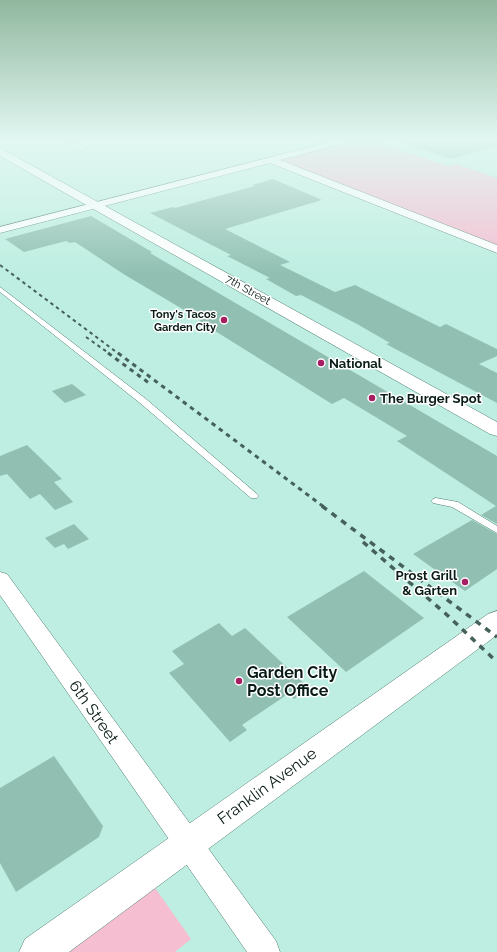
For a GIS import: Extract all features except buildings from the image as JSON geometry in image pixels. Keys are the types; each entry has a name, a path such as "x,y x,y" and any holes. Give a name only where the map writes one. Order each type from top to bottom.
{"street":[{"name":"7th Street","path":"62,185 497,430"},
{"path":"0,230 173,185"},
{"path":"335,185 497,250"},
{"name":"6th Street","path":"0,580 265,952"},
{"name":"Franklin Avenue","path":"38,952 497,622"}],"lane":[{"path":"0,289 143,401 254,496"},
{"path":"436,501 455,504 497,530"}],"shaded area":[{"path":"335,185 497,185 497,250"},
{"path":"146,875 191,939 175,952 38,952"}],"railway":[{"path":"0,265 119,354"},
{"path":"86,337 110,354"},
{"path":"108,353 149,383"},
{"path":"118,353 324,507"},
{"path":"322,506 497,637"},
{"path":"363,542 446,614 497,662"}],"place":[{"name":"Tony's Tacos Garden City","path":"224,320"},
{"name":"National","path":"321,363"},
{"name":"The Burger Spot","path":"372,398"},
{"name":"Prost Grill & Garten","path":"465,582"},
{"name":"Garden City Post Office","path":"239,681"}]}
